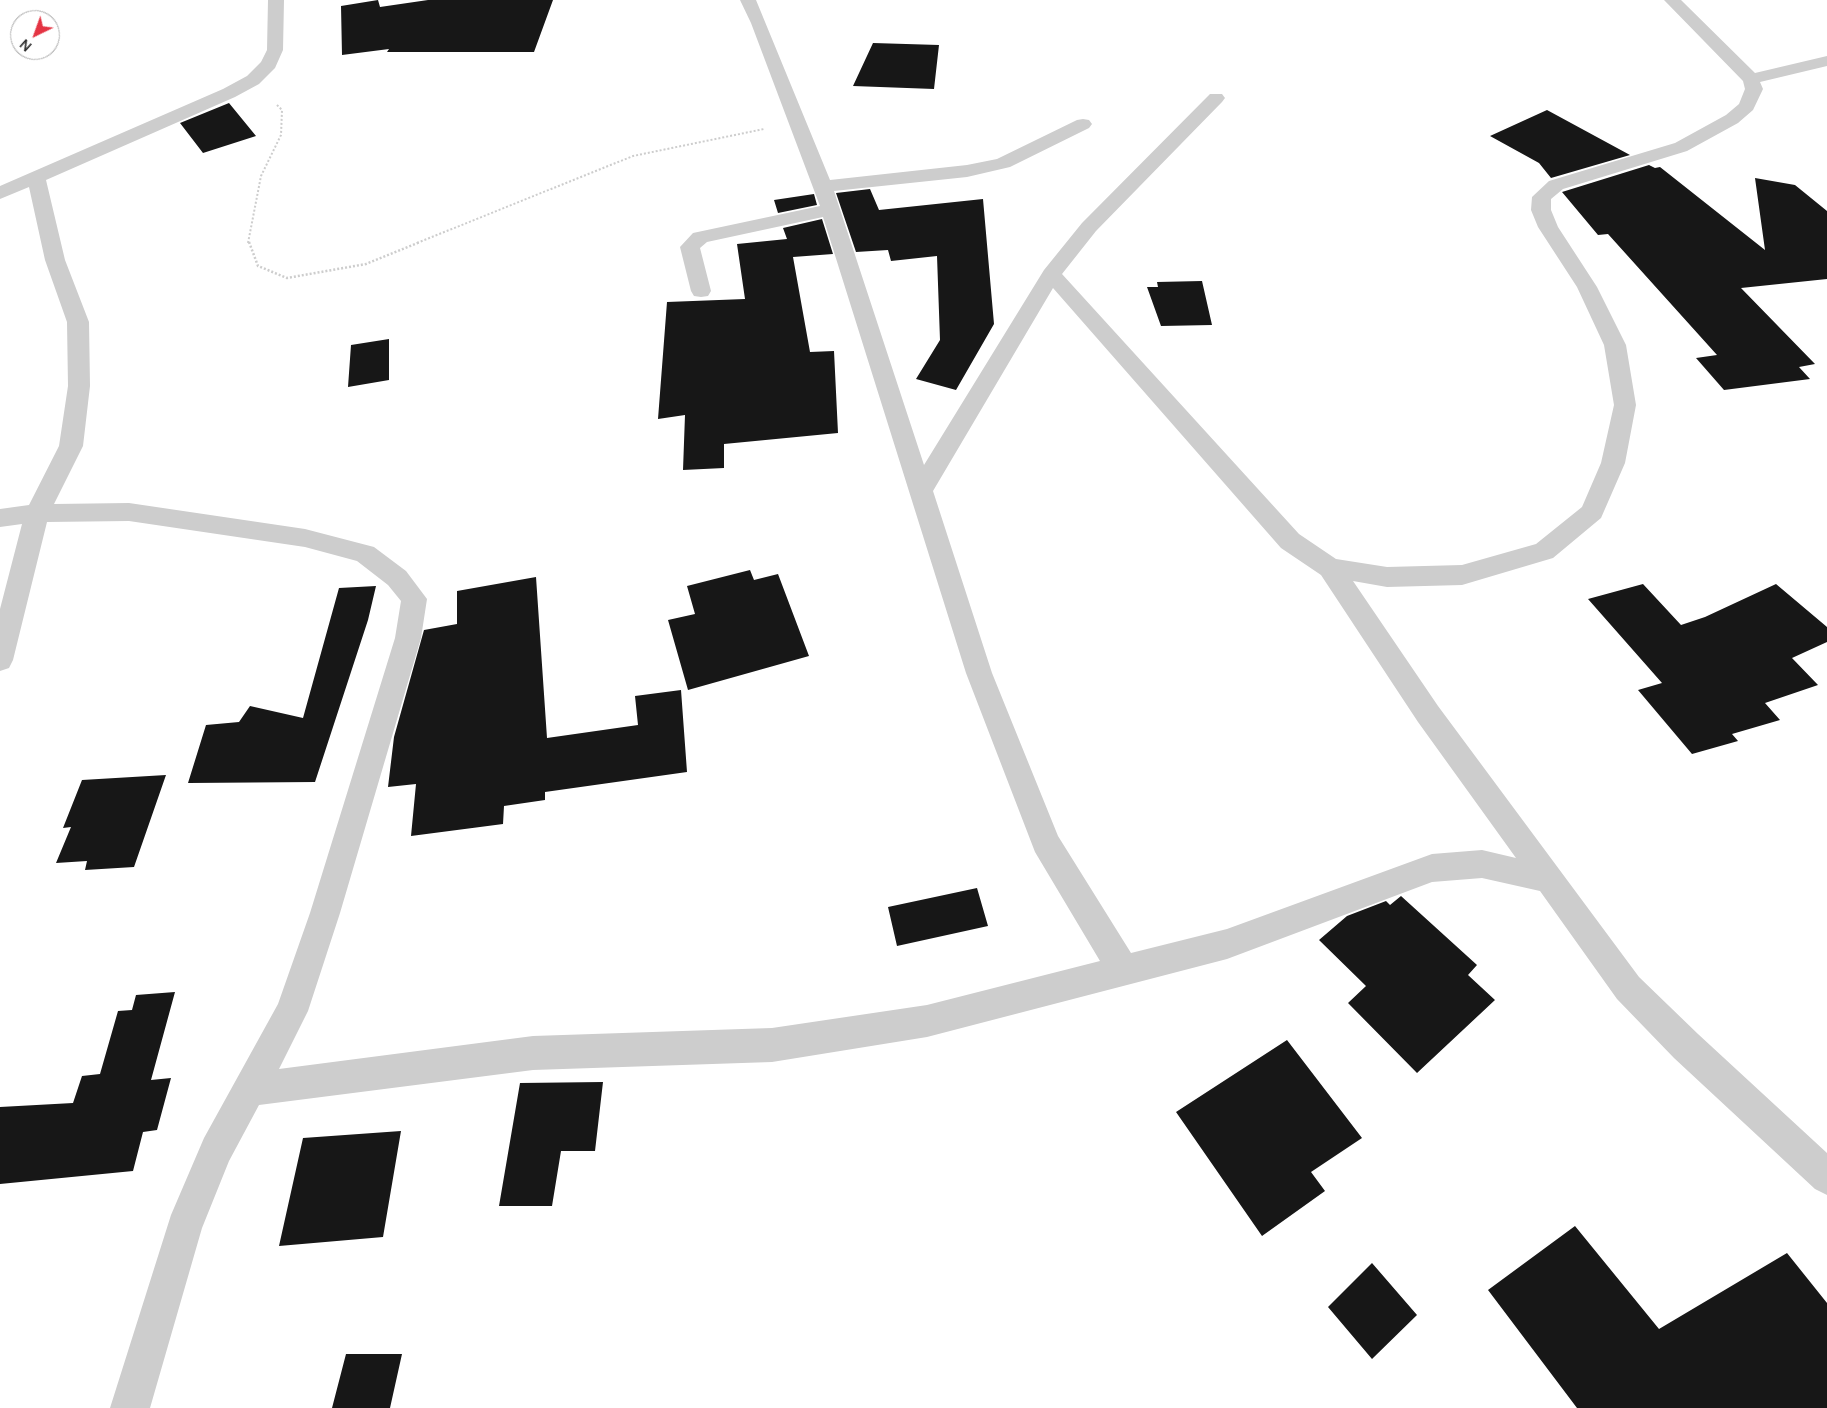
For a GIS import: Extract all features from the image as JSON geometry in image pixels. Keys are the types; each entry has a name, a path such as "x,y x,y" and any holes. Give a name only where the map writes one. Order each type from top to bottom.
{"street":[{"path":"0,193 229,94 253,80 268,64 276,50 276,0"},
{"path":"748,0 760,23 823,186 979,673 1046,843 1124,969"},
{"path":"1330,568 1387,577 1462,575 1544,551 1592,512 1613,464 1625,405 1615,345 1587,287 1548,227 1541,210 1542,197 1556,185 1681,147 1732,120 1747,106 1754,89 1751,79 1672,0"},
{"path":"1751,79 1827,61"},
{"path":"920,492 1051,274 1089,227 1216,98"},
{"path":"823,186 967,171 1003,163 1083,124"},
{"path":"0,660 37,513 71,446 79,386 78,322 55,260 36,179"},
{"path":"701,292 690,247 700,236 830,210"},
{"path":"1051,274 1290,541 1330,568 1428,714 1628,988 1686,1046 1827,1177"},
{"path":"0,518 37,513 129,512 306,538 365,554 397,578 414,599 408,638 292,1011 216,1150 184,1228 130,1408"},
{"path":"251,1089 417,1069 533,1052 772,1045 927,1021 1227,944 1365,891 1432,868 1482,864 1550,880"}],"path":[{"path":"253,80 282,110 281,135 261,176 248,244 258,266 287,278 366,264 633,156 702,140 798,122"}],"building":[{"path":"378,0 380,7 428,0 553,0 534,52 387,52 389,49 342,55 341,6"},
{"path":"873,43 939,45 934,89 853,86"},
{"path":"229,103 256,136 203,153 180,123"},
{"path":"1547,110 1630,155 1551,178 1539,163 1490,136"},
{"path":"1649,165 1655,168 1660,167 1765,250 1755,178 1795,185 1827,211 1827,279 1741,288 1815,364 1799,367 1810,379 1724,390 1696,358 1717,355 1608,234 1598,235 1562,192"},
{"path":"870,189 879,210 983,199 994,324 956,390 916,379 940,340 937,256 891,261 888,250 856,252 836,193"},
{"path":"814,194 817,205 778,213 774,200"},
{"path":"822,219 833,254 793,257 810,352 834,351 838,433 724,444 724,468 683,470 685,415 658,419 667,302 745,299 737,244 787,239 783,228"},
{"path":"1202,281 1212,325 1161,326 1147,287 1158,287 1157,282"},
{"path":"389,339 389,380 348,387 351,345"},
{"path":"750,570 754,580 778,574 809,656 688,690 668,620 695,614 687,586"},
{"path":"536,577 547,738 638,725 635,696 681,690 687,772 545,792 545,800 504,806 503,824 411,836 416,784 388,787 394,737 424,630 457,624 457,591"},
{"path":"1643,584 1681,625 1705,617 1776,584 1827,627 1827,642 1792,658 1818,685 1765,703 1780,720 1732,734 1738,741 1692,754 1638,690 1662,683 1588,599"},
{"path":"376,586 368,620 315,782 188,783 206,725 239,722 250,706 303,718 339,588"},
{"path":"166,775 134,867 85,870 87,861 56,863 71,827 63,828 82,780"},
{"path":"977,888 988,926 897,946 888,907"},
{"path":"1401,896 1477,965 1468,975 1495,1000 1417,1073 1348,1003 1366,986 1319,940 1347,916 1386,901 1390,905"},
{"path":"175,992 151,1080 171,1078 157,1130 143,1132 133,1171 0,1184 0,1107 73,1103 82,1076 100,1074 118,1011 132,1010 136,995"},
{"path":"1287,1040 1362,1138 1311,1172 1325,1191 1262,1236 1176,1112"},
{"path":"603,1082 595,1151 561,1151 552,1206 499,1206 520,1083"},
{"path":"401,1131 383,1237 279,1246 303,1138"},
{"path":"1575,1226 1659,1329 1787,1253 1827,1303 1827,1408 1577,1408 1488,1290"},
{"path":"1372,1263 1417,1315 1372,1359 1328,1307"},
{"path":"346,1354 402,1354 390,1408 332,1408"}]}
